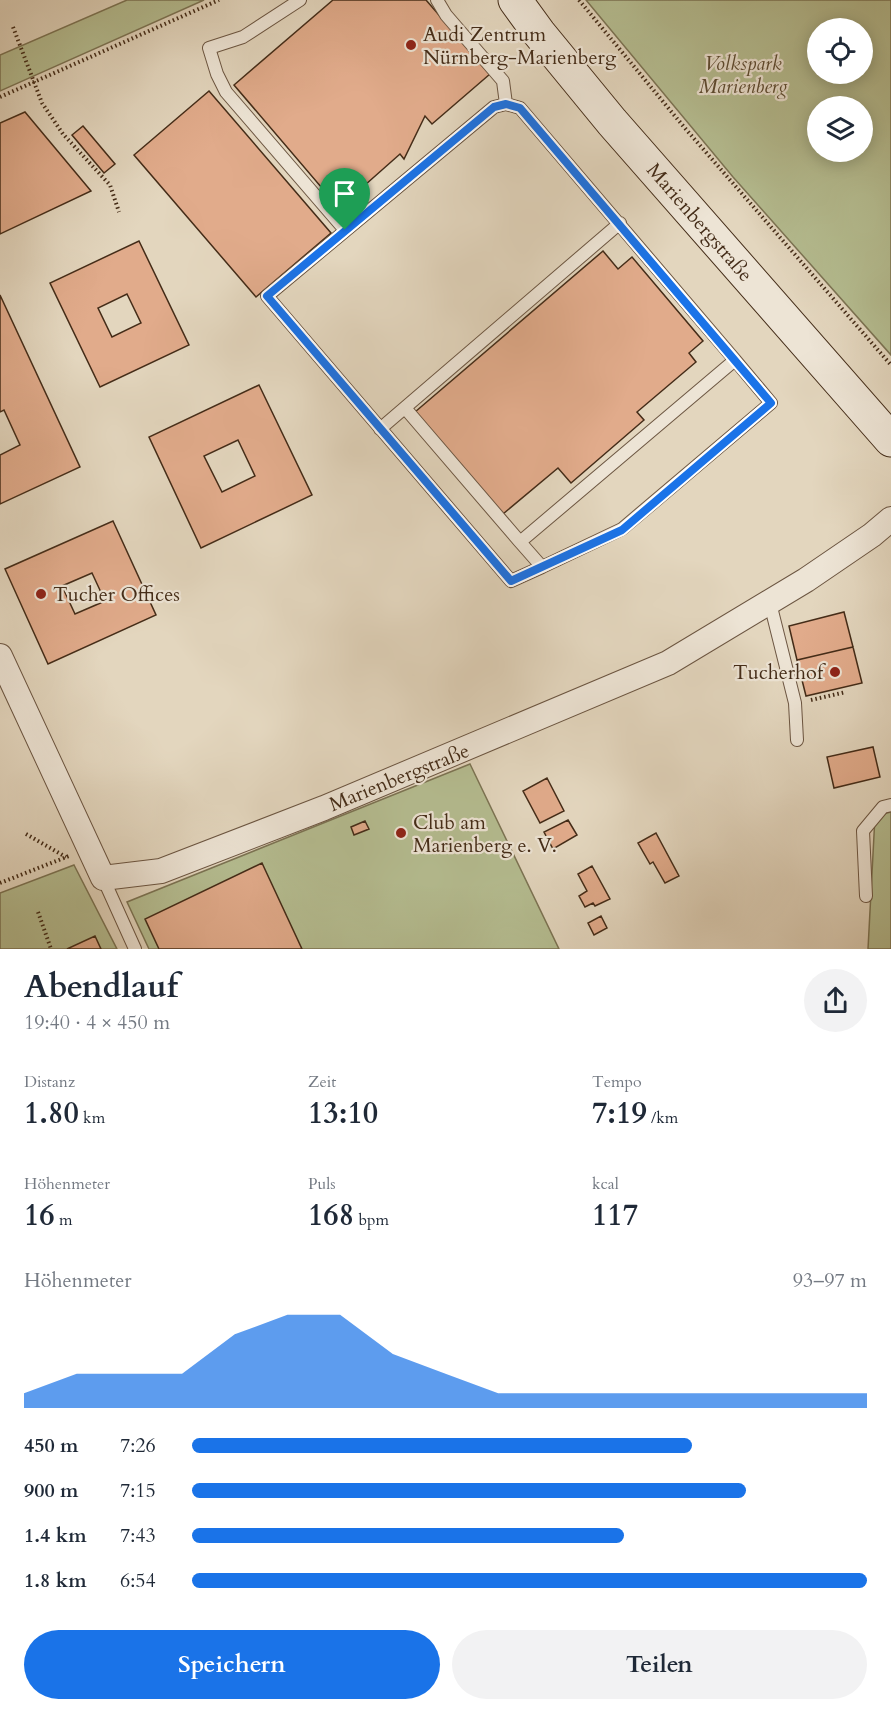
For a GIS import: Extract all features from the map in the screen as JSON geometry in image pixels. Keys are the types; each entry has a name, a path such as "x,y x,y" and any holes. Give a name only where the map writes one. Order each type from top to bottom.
{"main road":[{"name":"Marienbergstraße","path":"515,0 539,33 704,199 891,408"},
{"name":"Marienbergstraße","path":"539,0 570,39 627,124 891,440"}],"street":[{"name":"Marienbergstraße","path":"103,878 161,871 345,799 668,663 770,603 849,551 891,519"},
{"path":"0,656 103,878"}],"lane":[{"path":"300,0 243,37 209,48 217,74 226,92 345,230"},
{"path":"437,0 446,15 503,81 506,104"},
{"path":"506,104 520,108 771,403 622,530 511,581 267,296 494,107 506,104"},
{"path":"380,429 620,223"},
{"path":"520,542 735,360"},
{"path":"405,408 542,567"},
{"path":"770,603 795,703 797,740"},
{"path":"866,896 863,831 883,807 891,805"},
{"path":"103,878 135,949"}],"path":[{"path":"0,97 219,0"},
{"path":"579,0 684,127 891,364"},
{"path":"13,27 42,103 63,134 110,185 119,212"},
{"path":"795,703 846,692"},
{"path":"26,834 67,857"},
{"path":"0,883 90,847"},
{"path":"38,912 51,949"}],"green space":[{"path":"127,0 204,0 0,91 0,55"},
{"name":"Volkspark Marienberg","path":"586,0 891,0 891,355 733,177"},
{"name":"Club am Marienberg e. V.","path":"470,764 559,949 149,949 127,902"},
{"path":"891,812 891,949 868,949 875,816"},
{"path":"74,865 117,949 0,949 0,893"}],"building":[{"path":"333,0 426,0 490,74 432,124 425,116 404,159 400,154 339,208 234,85"},
{"path":"209,91 331,233 256,297 134,155"},
{"path":"25,112 91,191 0,234 0,123"},
{"path":"83,126 115,164 104,173 72,135"},
{"path":"139,241 189,345 100,387 50,283","holes":["127,294 141,323 112,337 98,308"]},
{"path":"603,251 618,269 632,257 703,341 689,353 696,362 637,412 644,420 571,483 558,468 503,514 415,412"},
{"path":"0,295 80,467 0,504 0,455 20,445 4,410 0,412"},
{"path":"259,385 312,495 201,548 149,437","holes":["238,440 255,476 222,492 204,456"]},
{"name":"Tucher Offices","path":"113,521 156,615 48,664 5,569","holes":["92,573 105,601 75,614 62,586"]},
{"path":"844,612 853,647 797,660 789,626"},
{"path":"853,647 862,683 806,696 797,660"},
{"path":"873,747 880,777 834,788 827,757"},
{"path":"547,778 564,811 540,823 523,791"},
{"path":"568,820 577,835 553,849 544,832"},
{"path":"365,821 369,829 354,835 351,827"},
{"path":"656,833 679,876 665,883 653,862 650,864 638,843"},
{"path":"262,863 302,949 159,949 145,919"},
{"path":"592,866 610,899 595,906 593,903 585,907 579,896 587,891 578,874"},
{"path":"601,916 607,928 594,935 588,923"},
{"path":"95,936 101,949 67,949"}],"place":[{"name":"Audi Zentrum Nürnberg-Marienberg","path":"411,45"},
{"name":"Tucher Offices","path":"41,594"},
{"name":"Tucherhof","path":"835,672"},
{"name":"Club am Marienberg e. V.","path":"401,833"}],"route":[{"path":"506,104 520,108 771,403 622,530 511,581 267,296 345,230 494,107 506,104"}]}
